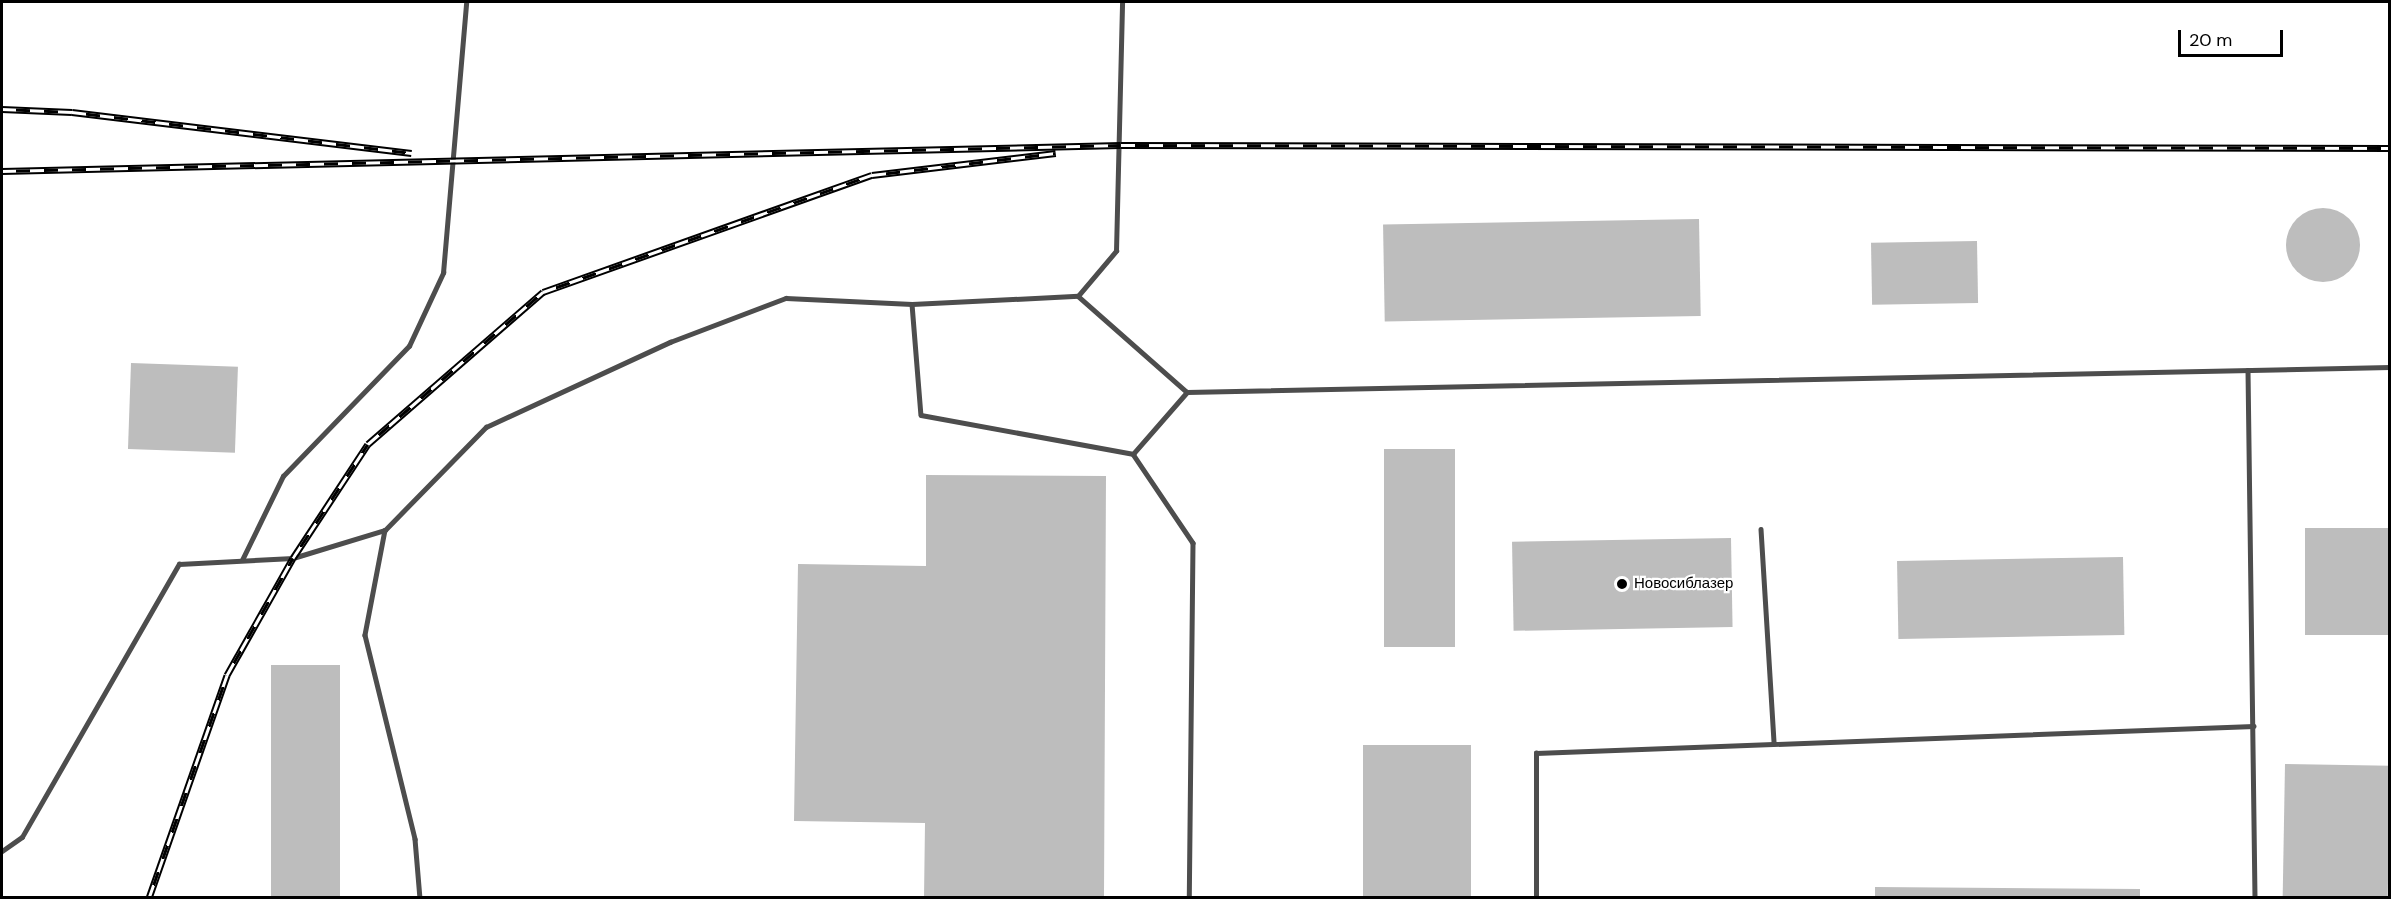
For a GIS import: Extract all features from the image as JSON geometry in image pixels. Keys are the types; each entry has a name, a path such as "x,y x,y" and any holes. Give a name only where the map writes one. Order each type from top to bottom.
{"lane":[{"path":"242,560 283,476 409,346 443,273 466,2"},
{"path":"1078,296 1116,251 1122,2"},
{"path":"2,851 22,837 179,564 293,558 385,530 486,427 670,342 786,298 912,304 1078,296 1187,392 2390,367"},
{"path":"912,304 921,415 1133,454 1193,543 1189,897"},
{"path":"2248,370 2255,897"},
{"path":"1133,454 1187,392"},
{"path":"1761,529 1774,744"},
{"path":"385,530 365,635 415,839 420,897"},
{"path":"1536,897 1536,753 2253,726"}],"building":[{"path":"2323,208 2344,214 2354,224 2360,245 2354,266 2344,276 2323,282 2302,276 2292,266 2286,245 2292,224 2302,214"},
{"path":"1699,219 1701,316 1385,322 1383,225"},
{"path":"1977,241 1978,303 1872,305 1871,243"},
{"path":"131,363 238,367 235,453 128,449"},
{"path":"1384,449 1455,449 1455,647 1384,647"},
{"path":"926,475 1106,476 1104,898 924,898 925,823 794,821 798,564 926,566"},
{"path":"2305,528 2390,528 2390,635 2305,635"},
{"name":"Новосиблазер","path":"1731,538 1733,627 1514,631 1512,542"},
{"path":"2123,557 2124,635 1898,639 1897,561"},
{"path":"271,665 340,665 340,898 271,898"},
{"path":"1363,745 1471,745 1471,898 1363,898"},
{"path":"2285,764 2390,766 2388,898 2283,898"},
{"path":"1875,887 2140,889 2140,898 1875,898"}],"railway":[{"path":"2,109 72,112 412,153"},
{"path":"2,171 1121,145 2390,148"},
{"path":"149,898 227,675 293,558 368,444 543,292 872,175 1056,153"}],"place":[{"name":"Новосиблазер","path":"1622,584"}]}
